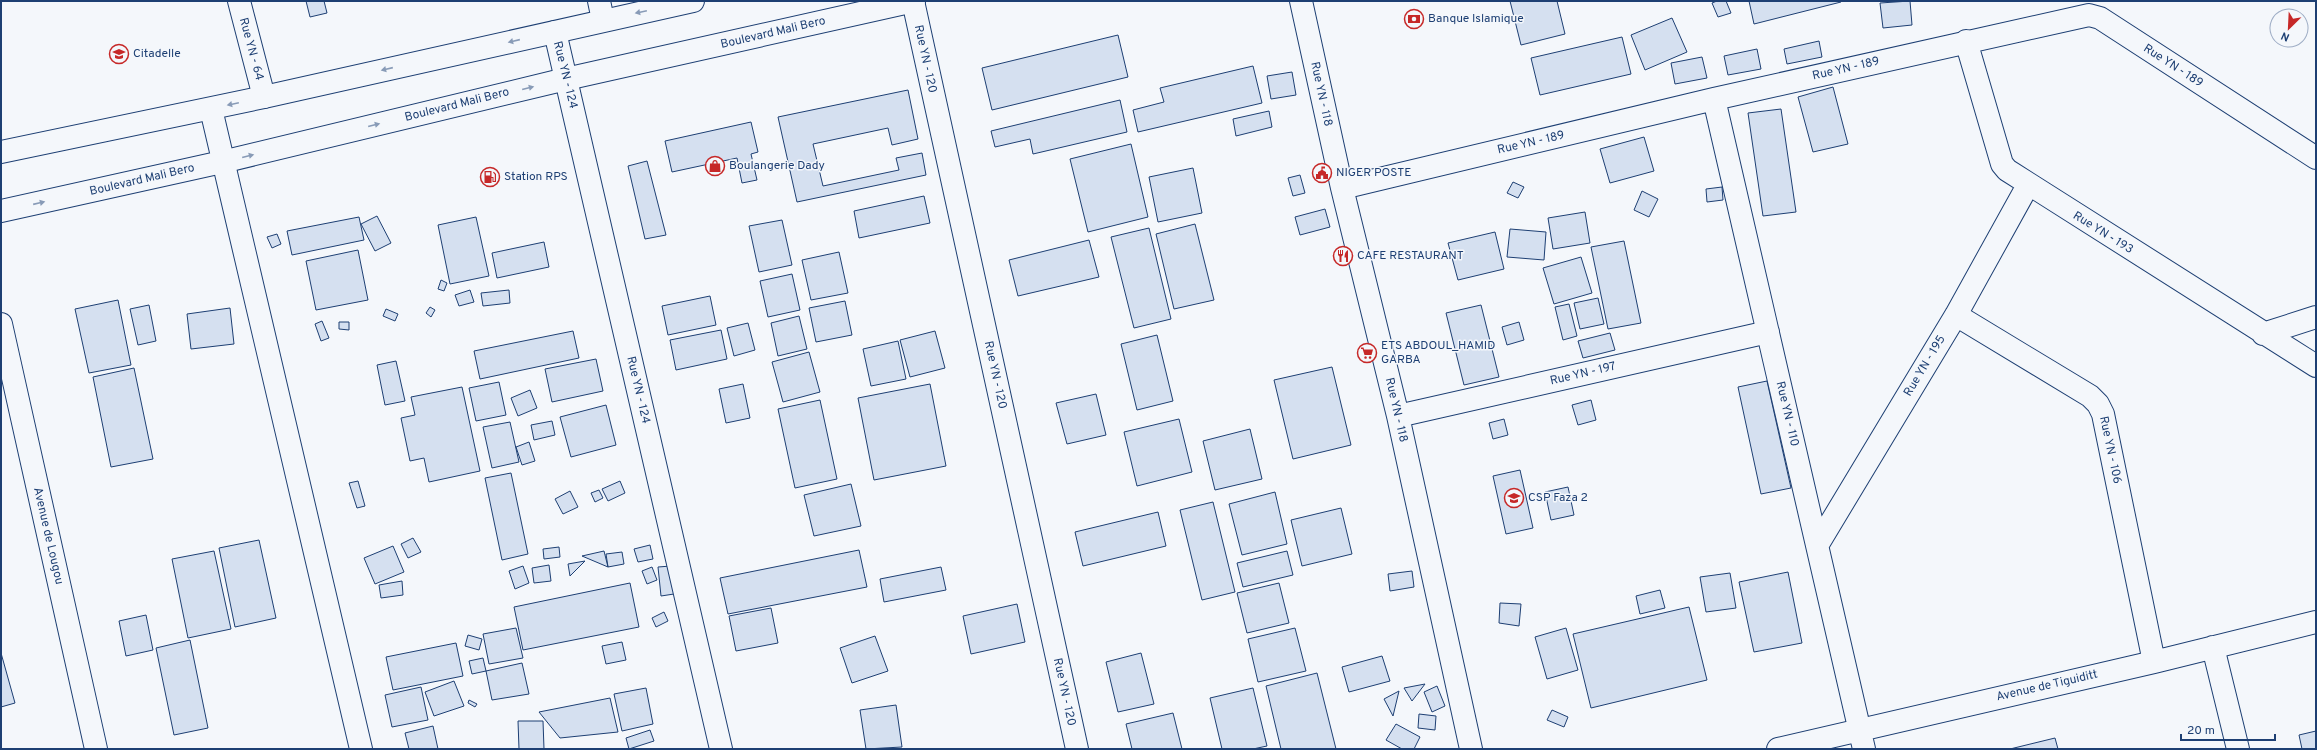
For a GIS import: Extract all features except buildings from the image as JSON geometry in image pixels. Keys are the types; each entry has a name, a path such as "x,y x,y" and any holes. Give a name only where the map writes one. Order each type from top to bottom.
{"street":[{"name":"Rue YN - 64","path":"239,1 264,97"},
{"path":"1,152 210,109 555,32 601,10 693,1"},
{"name":"Boulevard Mali Bero","path":"1,211 222,162 566,79 913,1"},
{"name":"Rue YN - 120","path":"913,1 1077,749"},
{"name":"Rue YN - 118","path":"1301,1 1342,188 1398,416 1471,749"},
{"name":"Rue YN - 189","path":"1342,188 1714,99 1966,41 2094,15 2316,158"},
{"name":"Rue YN - 124","path":"555,32 721,749"},
{"name":"Rue YN - 193","path":"1966,41 2002,164 2007,170 2028,185 2316,366"},
{"name":"Rue YN - 110","path":"1714,99 1862,739"},
{"path":"210,109 361,749"},
{"name":"Rue YN - 195","path":"1818,544 1956,315 2028,185"},
{"name":"Rue YN - 106","path":"1956,315 2090,396 2098,404 2103,414 2154,662"},
{"path":"2263,334 2316,317"},
{"name":"Avenue de Lougou","path":"1,324 96,749"},
{"name":"Rue YN - 197","path":"1398,416 1768,332"},
{"name":"Avenue de Tiguiditt","path":"1778,749 1862,739 2154,662 2316,622"},
{"path":"2213,647 2238,749"}],"place":[{"name":"Banque Islamique","path":"1414,19"},
{"name":"Citadelle","path":"119,54"},
{"name":"Boulangerie Dady","path":"715,166"},
{"name":"NIGER POSTE","path":"1322,173"},
{"name":"Station RPS","path":"490,177"},
{"name":"CAFE RESTAURANT","path":"1343,256"},
{"name":"ETS ABDOUL_HAMID GARBA","path":"1367,353"},
{"name":"CSP Faza 2","path":"1514,498"}]}
